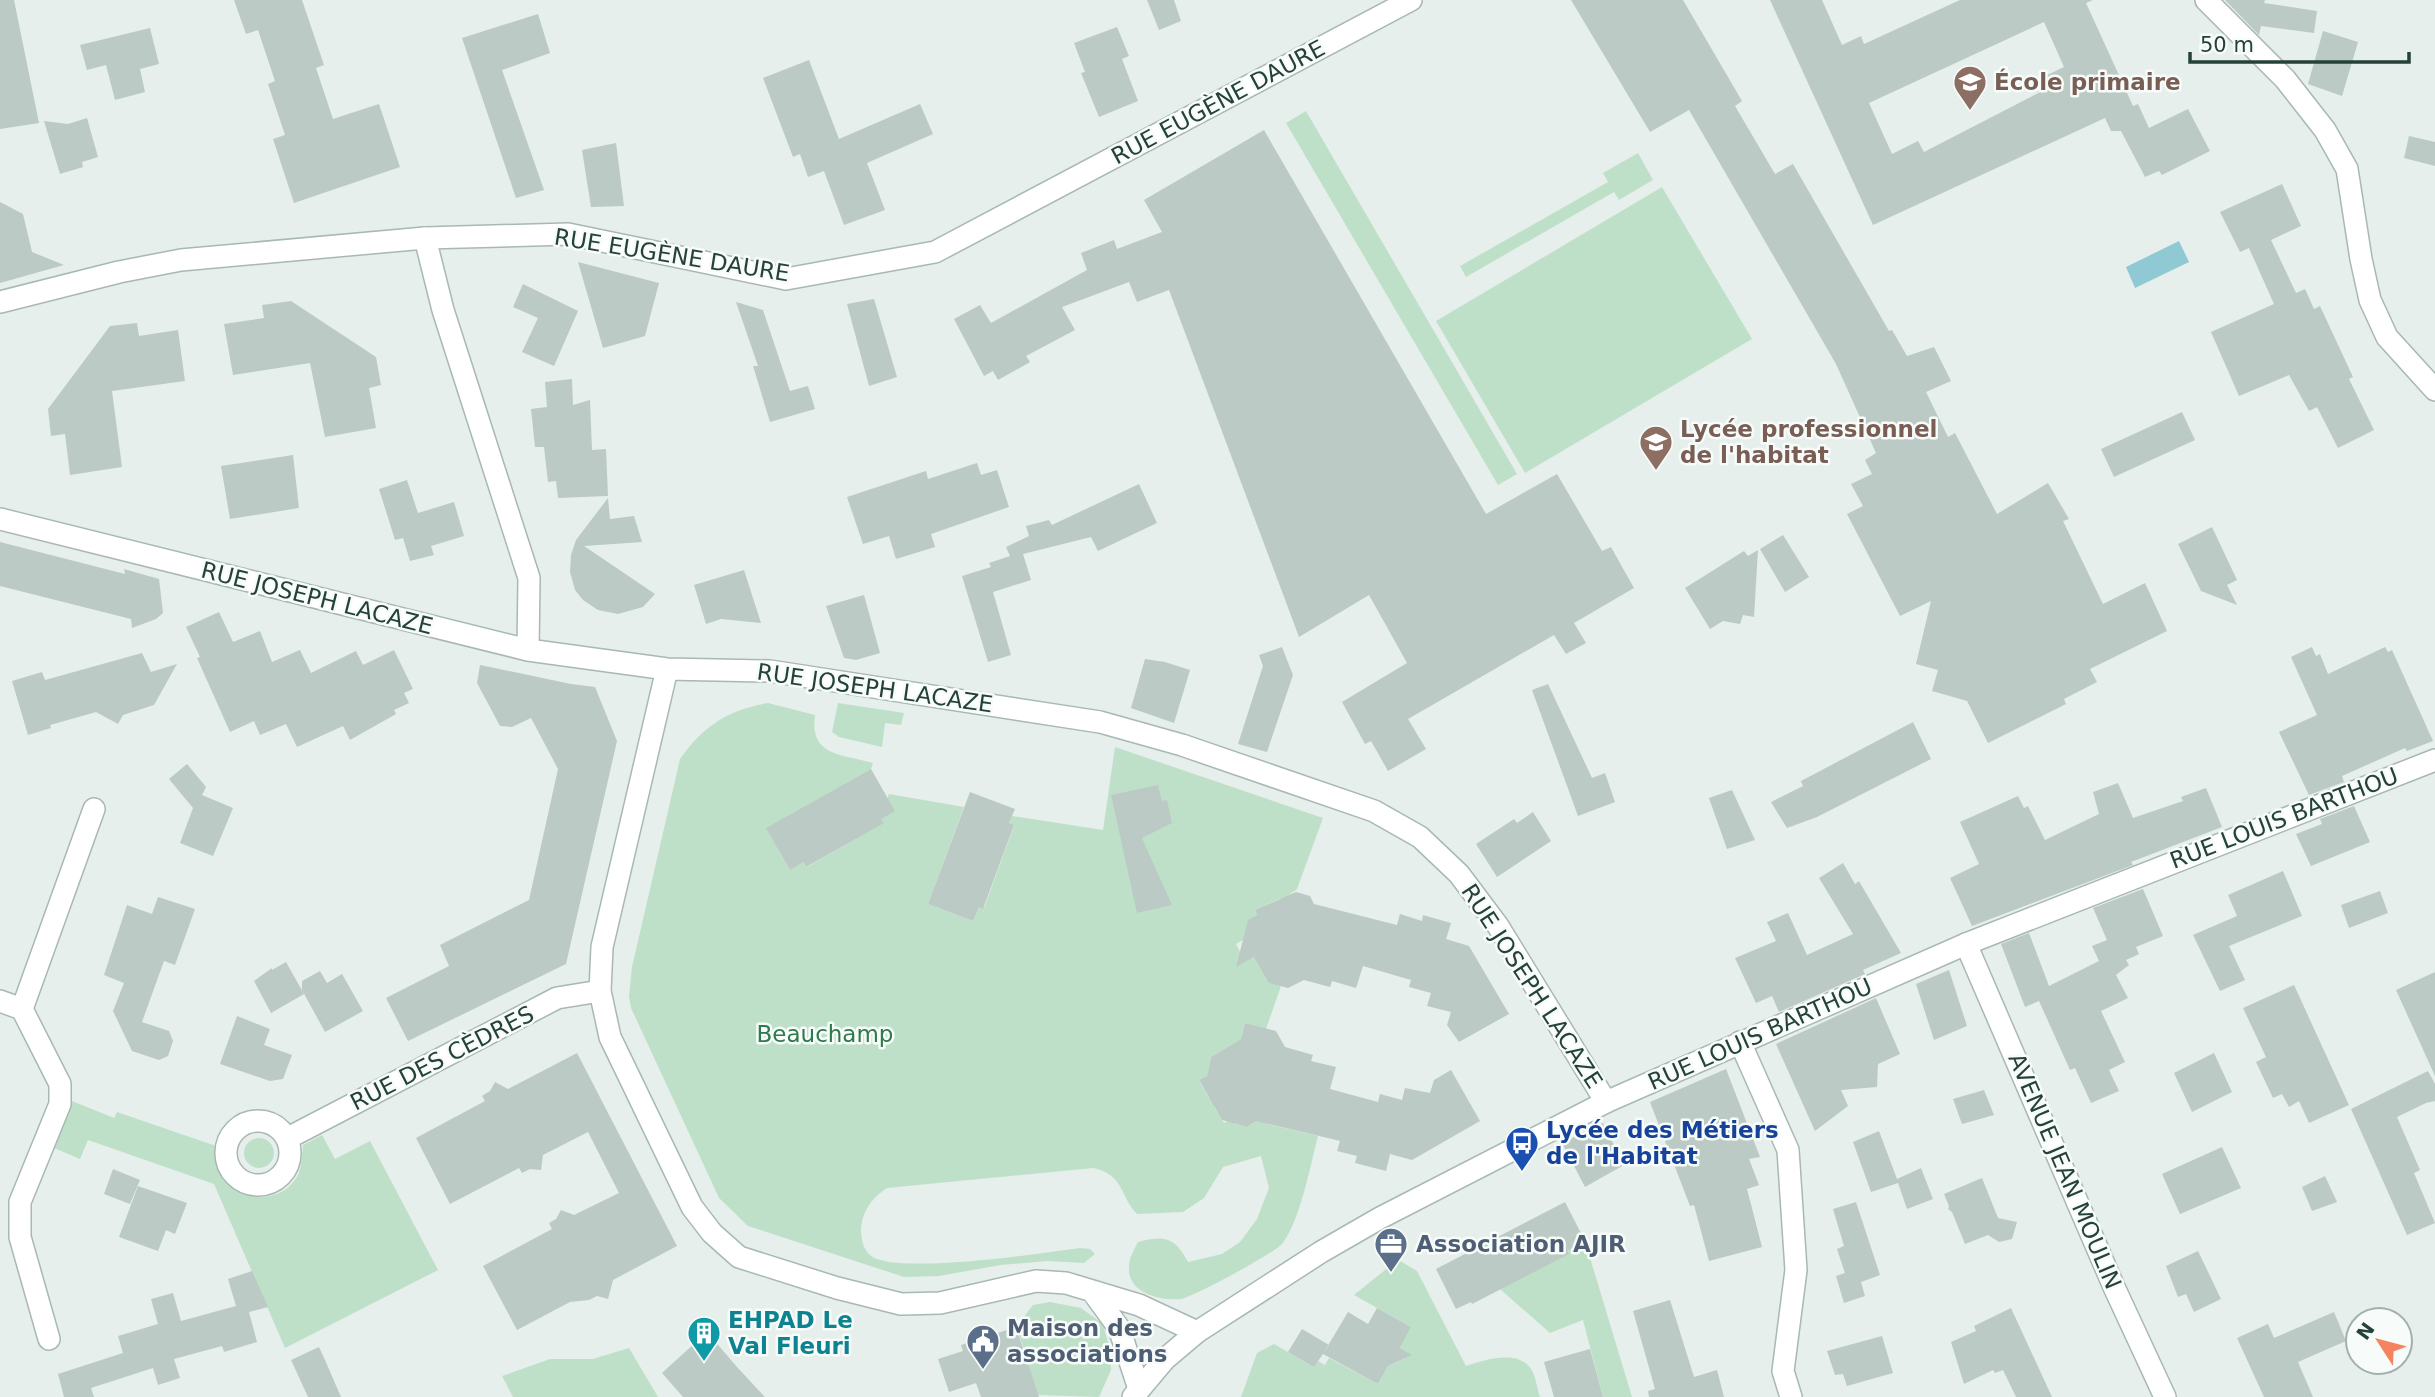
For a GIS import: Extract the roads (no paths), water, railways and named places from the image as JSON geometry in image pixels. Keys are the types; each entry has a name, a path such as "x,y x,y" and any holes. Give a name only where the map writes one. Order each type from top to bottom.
{"street":[{"name":"RUE EUGÈNE DAURE","path":"0,302 118,272 181,260 425,238 568,233 786,279 935,252 1412,0"},
{"path":"2206,0 2286,79 2325,130 2347,169 2370,300 2387,337 2435,390"},
{"path":"425,238 443,310 529,578 528,650"},
{"name":"RUE JOSEPH LACAZE","path":"0,519 528,650 667,669 770,671 1100,722 1182,745 1374,811 1420,837 1459,874 1498,926 1606,1102"},
{"path":"667,669 602,947 600,991 610,1037 692,1207 712,1233 740,1258 837,1288 901,1304 940,1304 1036,1281 1066,1283 1139,1305 1198,1332"},
{"name":"RUE LOUIS BARTHOU","path":"1136,1393 1165,1359 1198,1332 1321,1252 1380,1218 1606,1102 1966,944 2435,760"},
{"path":"22,1009 94,809"},
{"name":"AVENUE JEAN MOULIN","path":"1966,944 2114,1287 2165,1397"},
{"name":"RUE DES CÈDRES","path":"288,1138 557,999 600,991"},
{"path":"0,1001 22,1009 60,1084 60,1104 20,1202 20,1237 49,1339"},
{"path":"1740,1042 1788,1150 1796,1270 1783,1371 1791,1397"},
{"path":"1092,1291 1119,1328 1136,1393"}],"water":[{"path":"2179,241 2189,262 2135,288 2126,267"}],"place":[{"name":"École primaire","path":"1970,112"},
{"name":"Lycée professionnel de l'habitat","path":"1656,472"},
{"name":"Lycée des Métiers de l'Habitat","path":"1522,1173"},
{"name":"Association AJIR","path":"1391,1274"},
{"name":"EHPAD Le Val Fleuri","path":"704,1363"},
{"name":"Maison des associations","path":"983,1371"}],"park label":[{"name":"Beauchamp","path":"825,1034"}]}
